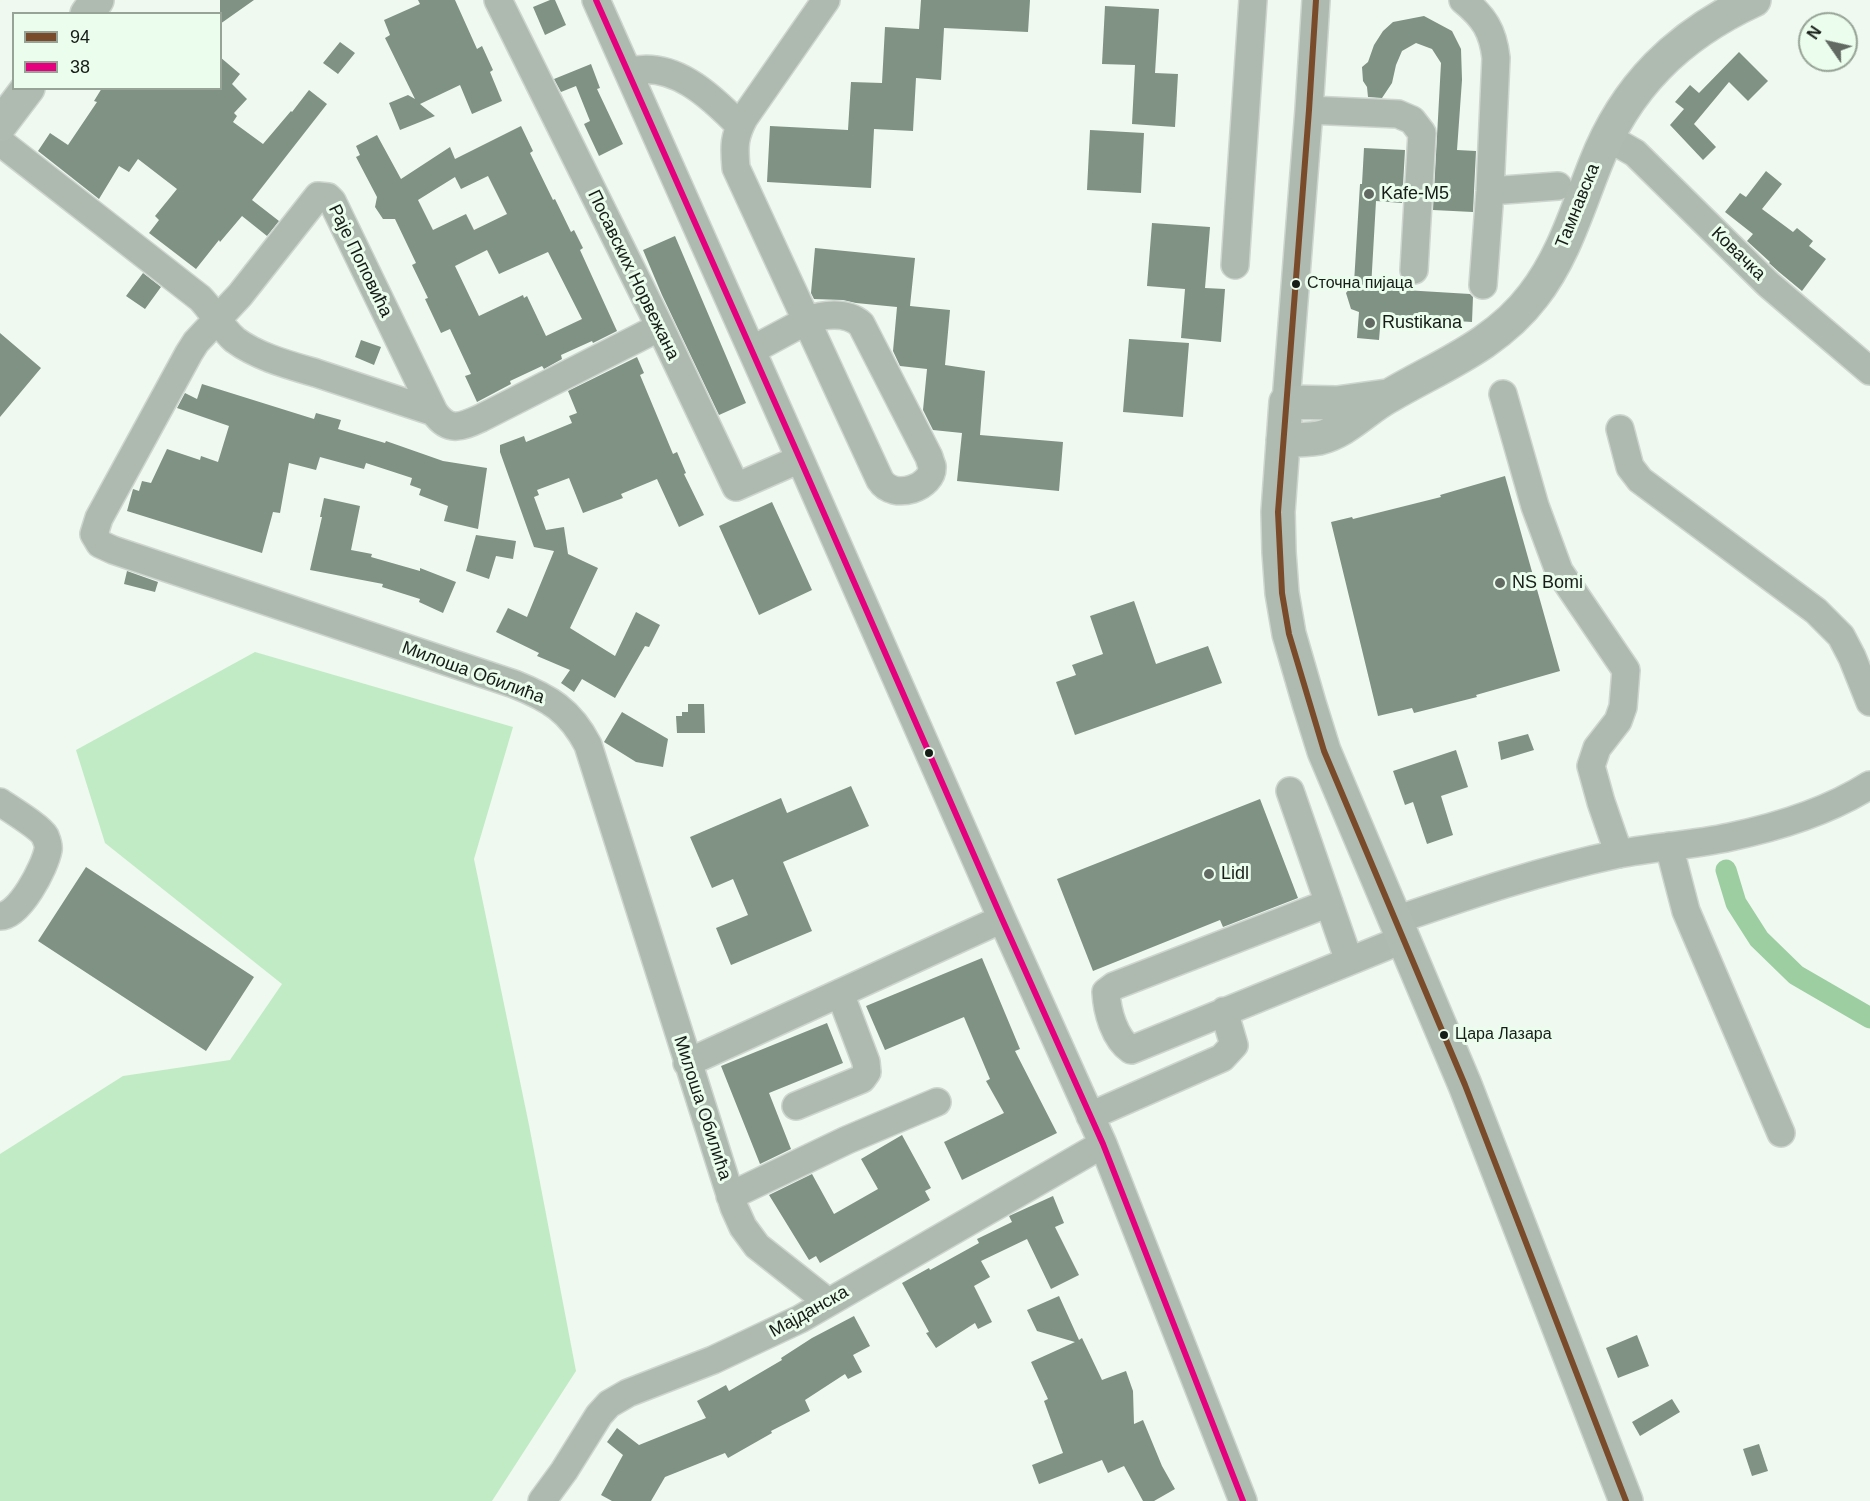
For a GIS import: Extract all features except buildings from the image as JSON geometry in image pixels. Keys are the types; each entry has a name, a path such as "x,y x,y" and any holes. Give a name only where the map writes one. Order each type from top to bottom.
{"main road":[{"name":"Тамнавска","path":"1388,396 1457,360 1487,341 1533,297 1551,271 1607,137 1623,107 1665,57 1731,10 1754,0"},
{"path":"0,125 26,90"},
{"path":"1388,396 1337,403 1286,402 1278,512 1282,593 1289,634 1324,751 1465,1085 1626,1501"},
{"path":"1283,440 1313,439 1336,432 1388,396"}],"street":[{"name":"Посавских Норвежана","path":"498,0 660,327 736,487 800,459"},
{"path":"596,0 1103,1143 1244,1501"},
{"path":"752,350 806,321 815,317 833,315 851,318 861,324 929,457 932,466 928,479 920,485 901,492 884,486 806,321 736,168 734,145 740,126 826,0"},
{"path":"1235,265 1253,0"},
{"path":"1286,402 1316,0"},
{"path":"1463,0 1487,25 1494,40 1496,77 1483,285"},
{"path":"628,72 636,69 654,70 678,76 711,99 740,126"},
{"path":"1309,110 1398,114 1412,120 1422,133 1414,270"},
{"name":"Ковачка","path":"1607,137 1635,153 1768,284 1870,371"},
{"path":"0,142 200,298 236,341 286,364 434,412 447,425 462,427 660,327"},
{"path":"1490,191 1558,186"},
{"name":"Раје Поповића","path":"217,320 240,295 314,200 318,196 328,197 332,201 434,412"},
{"name":"Милоша Обилића","path":"217,320 189,353 99,518 94,534 100,544 538,693 554,702 579,727 588,745 687,1063 730,1196 743,1227 757,1246 828,1302"},
{"path":"1503,394 1535,506 1559,571 1626,670 1623,707 1618,720 1597,748 1591,766 1619,854"},
{"path":"1620,429 1630,467 1640,480 1827,620 1841,636 1870,702"},
{"path":"1329,903 1114,986 1106,992 1119,1038 1131,1050 1349,961 1400,929 1467,895 1619,854 1730,837 1786,822 1836,803 1870,785"},
{"path":"1290,791 1349,961"},
{"path":"0,802 43,833 48,842 48,849 37,878 23,899 10,914 0,916"},
{"path":"1669,846 1686,911 1781,1133"},
{"path":"687,1063 1002,919"},
{"path":"796,1106 862,1079 867,1072 866,1062 840,993"},
{"path":"1090,1116 1222,1058 1234,1045 1224,1011"},
{"path":"730,1196 847,1140 937,1102"},
{"name":"Мајданска","path":"542,1501 599,1415 609,1404 628,1393 760,1339 1103,1143"}],"green space":[{"path":"255,652 513,727 474,859 529,1125 576,1371 492,1501 0,1501 0,1154 123,1076 230,1060 282,984 105,843 76,750"}],"waterway":[{"path":"1726,870 1736,903 1759,939 1796,975 1870,1018"}],"transit line":[{"name":"38","path":"596,0 1103,1144 1243,1501"},
{"name":"94","path":"1316,0 1278,512 1282,593 1289,634 1324,751 1465,1085 1626,1501"}],"place":[{"name":"Kafe-M5","path":"1369,194"},
{"name":"Сточна пијаца","path":"1296,284"},
{"name":"Rustikana","path":"1370,323"},
{"name":"NS Bomi","path":"1500,583"},
{"name":"Lidl","path":"1209,874"},
{"name":"Цара Лазара","path":"1444,1035"}]}
